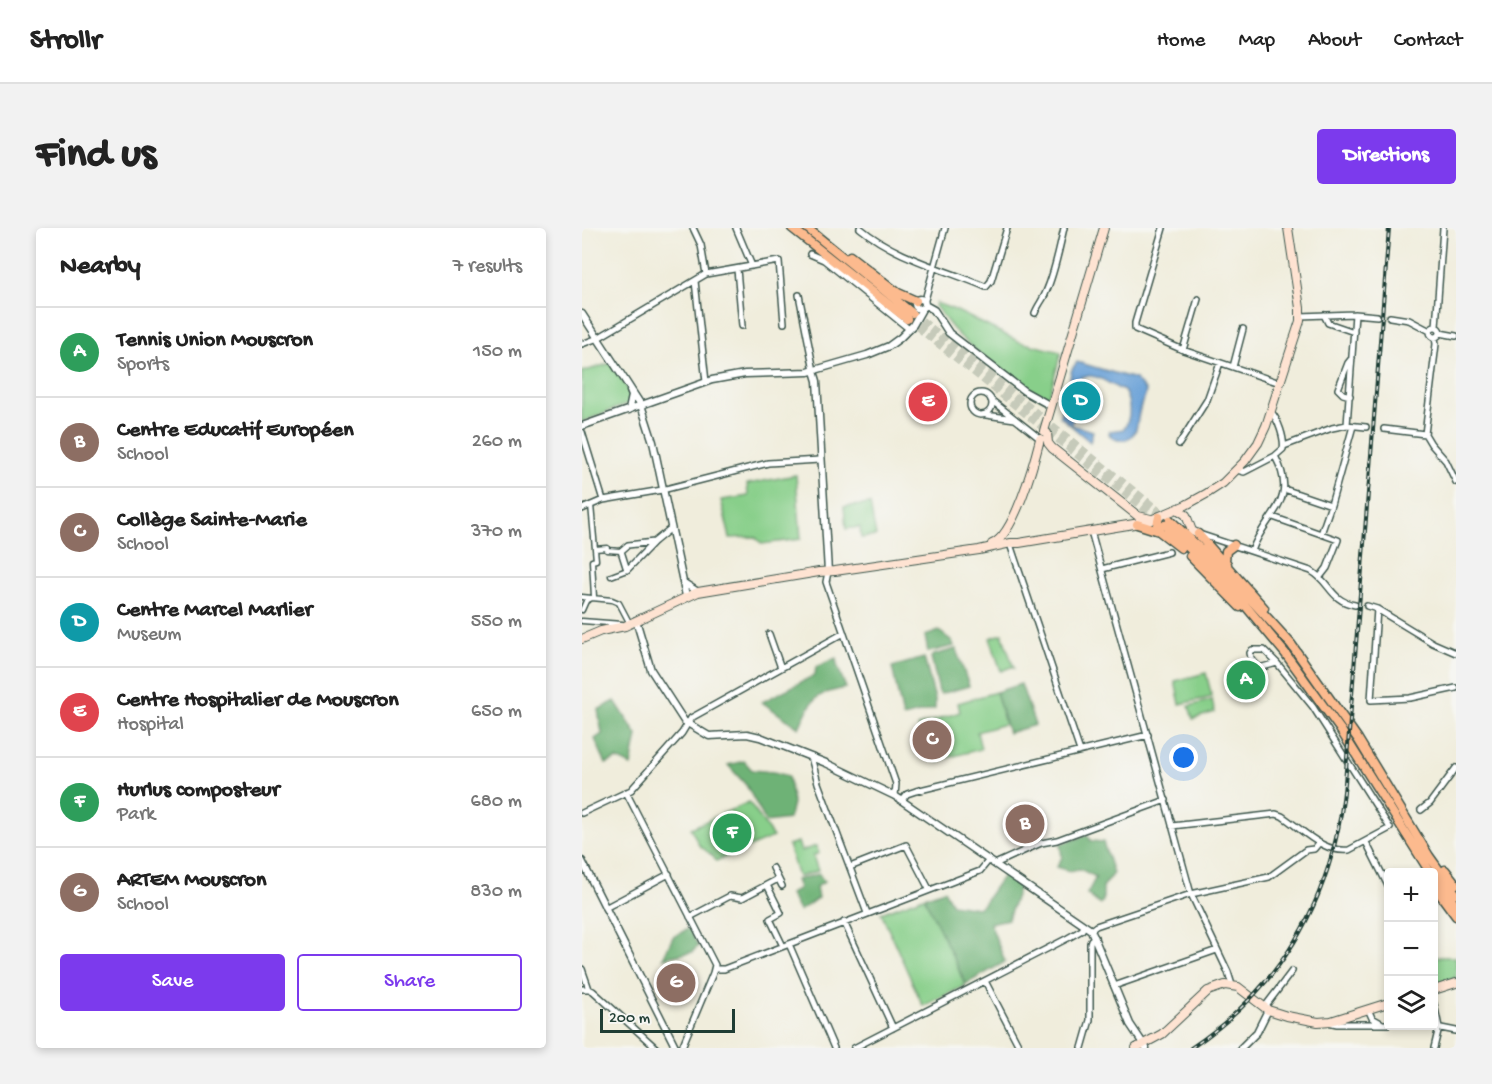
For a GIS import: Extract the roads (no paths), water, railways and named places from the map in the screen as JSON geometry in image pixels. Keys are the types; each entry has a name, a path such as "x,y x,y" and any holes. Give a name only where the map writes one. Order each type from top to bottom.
{"highway":[{"path":"792,228 919,306"},
{"path":"807,228 919,306"},
{"path":"812,228 898,293 919,306"},
{"path":"1155,518 1157,525 1165,525"},
{"path":"1137,524 1165,525 1234,581 1291,644"},
{"path":"1165,525 1195,561 1258,626 1267,631 1340,729 1427,868"},
{"path":"1198,534 1254,594 1291,644 1358,739 1429,856 1456,894"},
{"path":"1231,569 1225,556 1230,546 1234,545"},
{"path":"1409,842 1422,868"},
{"path":"1429,856 1456,884"},
{"path":"1438,882 1456,906"},
{"path":"1438,891 1456,916"}],"main road":[{"path":"1007,541 1026,489 1104,228"},
{"path":"582,639 630,623 692,594 973,550 1007,541 1019,543 1137,524 1186,505 1223,483 1237,470 1258,443 1271,412 1300,312 1288,228"},
{"path":"1041,435 1052,448 1130,510 1141,518 1155,518"},
{"path":"1036,456 1043,448 1052,448"},
{"path":"1186,505 1198,534"},
{"path":"1177,509 1185,515 1192,531 1198,534"},
{"path":"1120,526 1130,518 1130,510"},
{"path":"1438,989 1456,983"},
{"path":"1142,1047 1172,1030 1178,1020 1208,991 1221,986 1232,985 1240,988 1266,1009 1302,1020 1327,1022 1384,1004"}],"street":[{"path":"693,228 701,245 706,274"},
{"path":"736,228 752,266"},
{"path":"860,228 893,249 986,287 991,281 1007,228"},
{"path":"582,426 706,382 745,374 813,371 880,351 909,329 934,266 945,228"},
{"path":"1035,313 1039,302 1045,295 1064,228"},
{"path":"1163,228 1135,328 1183,350 1280,383"},
{"path":"1443,228 1437,335 1425,434 1444,457 1456,482"},
{"path":"810,254 824,260 909,329"},
{"path":"582,344 598,338 706,274 779,261 784,323"},
{"path":"737,268 742,326"},
{"path":"694,281 706,382"},
{"path":"799,295 813,371 817,381 828,572 826,582 896,784 895,796"},
{"path":"1183,350 1198,299"},
{"path":"919,306 934,310 949,333 1024,392 1051,406"},
{"path":"1300,312 1377,316"},
{"path":"582,314 641,405 653,442 670,529 684,583 692,594"},
{"path":"1320,534 1331,505 1350,426 1355,314"},
{"path":"1324,315 1328,323 1354,332"},
{"path":"1390,317 1409,320 1430,331 1432,336 1456,336"},
{"path":"1430,331 1436,327"},
{"path":"1233,367 1243,329"},
{"path":"1350,396 1338,389 1352,358"},
{"path":"1179,444 1207,400 1220,363"},
{"path":"625,379 632,396 630,410"},
{"path":"1009,416 978,415 973,412 970,400 975,394 987,394 1009,416 1029,430 1041,435"},
{"path":"985,414 992,408 992,400"},
{"path":"1271,412 1275,415 1284,446"},
{"path":"1237,470 1245,472 1275,456 1284,446 1312,434 1350,426 1366,428"},
{"path":"1384,429 1425,434"},
{"path":"582,432 603,500"},
{"path":"1252,551 1257,537 1268,520 1273,517 1284,489 1285,482 1275,456"},
{"path":"582,509 603,500 662,490 768,463 820,460"},
{"path":"1284,489 1331,505"},
{"path":"582,610 586,601 594,597 592,561 596,560 591,505"},
{"path":"1273,517 1338,540 1327,568 1320,578"},
{"path":"611,576 625,571 670,529"},
{"path":"1090,531 1191,894 1232,985"},
{"path":"1198,534 1311,571 1337,598 1344,603 1355,605"},
{"path":"1007,541 1080,751"},
{"path":"595,549 607,548 607,550 621,551 628,545 654,542"},
{"path":"621,551 625,571"},
{"path":"1102,569 1169,552"},
{"path":"684,583 692,594"},
{"path":"582,597 591,600 612,600 619,603 651,670 680,718 700,732"},
{"path":"1367,606 1377,609 1433,643 1456,654"},
{"path":"1377,609 1371,700 1410,698 1456,688"},
{"path":"582,621 630,623"},
{"path":"582,813 634,786 682,733 690,719 843,633"},
{"path":"769,634 782,668"},
{"path":"1172,826 1273,814 1282,816 1319,843 1347,851 1390,827 1313,707 1277,663 1264,650 1252,650 1250,653 1259,668 1277,663"},
{"path":"694,727 699,714"},
{"path":"682,733 690,729 712,736 754,735 811,757 902,800 1091,930 1130,1024 1142,1047"},
{"path":"902,800 907,794 916,791 1148,735"},
{"path":"811,757 815,774 867,913"},
{"path":"1421,810 1456,768"},
{"path":"582,861 677,1048 683,1048 714,969 713,960 626,792"},
{"path":"714,969 724,969 980,870 992,862 1041,843 1057,840 1166,800"},
{"path":"1306,850 1309,836"},
{"path":"1366,842 1384,876"},
{"path":"1091,930 1096,926 1191,894 1269,877 1306,850 1314,849 1319,843"},
{"path":"850,867 906,845 928,889"},
{"path":"773,868 782,886"},
{"path":"606,908 669,874"},
{"path":"690,917 730,896 742,898 778,879"},
{"path":"767,885 782,913 770,919 786,945 834,1048"},
{"path":"844,922 893,1028"},
{"path":"854,1048 1068,938 1082,930 1084,926"},
{"path":"1082,1048 1090,1020 1090,943 1095,937"},
{"path":"1114,986 1217,950"},
{"path":"582,969 589,989 656,1048"},
{"path":"1241,1048 1257,1032 1266,1009 1292,971"},
{"path":"985,981 1020,1048"},
{"path":"582,989 589,989"},
{"path":"1368,1009 1372,1018 1384,1024"},
{"path":"1327,1022 1384,1024"},
{"path":"1434,1048 1438,1022"},
{"path":"1439,1027 1456,1030"}],"water":[{"path":"1077,362 1135,379 1146,391 1136,429 1131,437 1120,440 1109,434 1110,431 1124,429 1128,420 1129,405 1124,391 1098,378 1087,376 1081,377 1076,400 1065,397 1072,369"},
{"path":"1064,399 1075,403 1072,425 1093,431 1090,442 1060,416"}],"tunnel":[{"path":"912,313 1167,518"},
{"path":"1377,316 1390,317"},
{"path":"908,319 1160,521"},
{"path":"1355,605 1367,606"}],"railway":[{"path":"1191,1048 1224,1023 1253,996 1278,966 1299,934 1330,862 1345,783 1389,228"}],"place":[{"name":"Centre Marcel Marlier","path":"1081,401"},
{"name":"Centre Hospitalier de Mouscron","path":"928,402"},
{"name":"Tennis Union Mouscron","path":"1246,680"},
{"name":"Collège Sainte-Marie","path":"932,740"},
{"name":"Centre Educatif Européen","path":"1025,824"},
{"name":"Hurlus composteur","path":"732,833"},
{"name":"ARTEM Mouscron","path":"676,983"}]}
